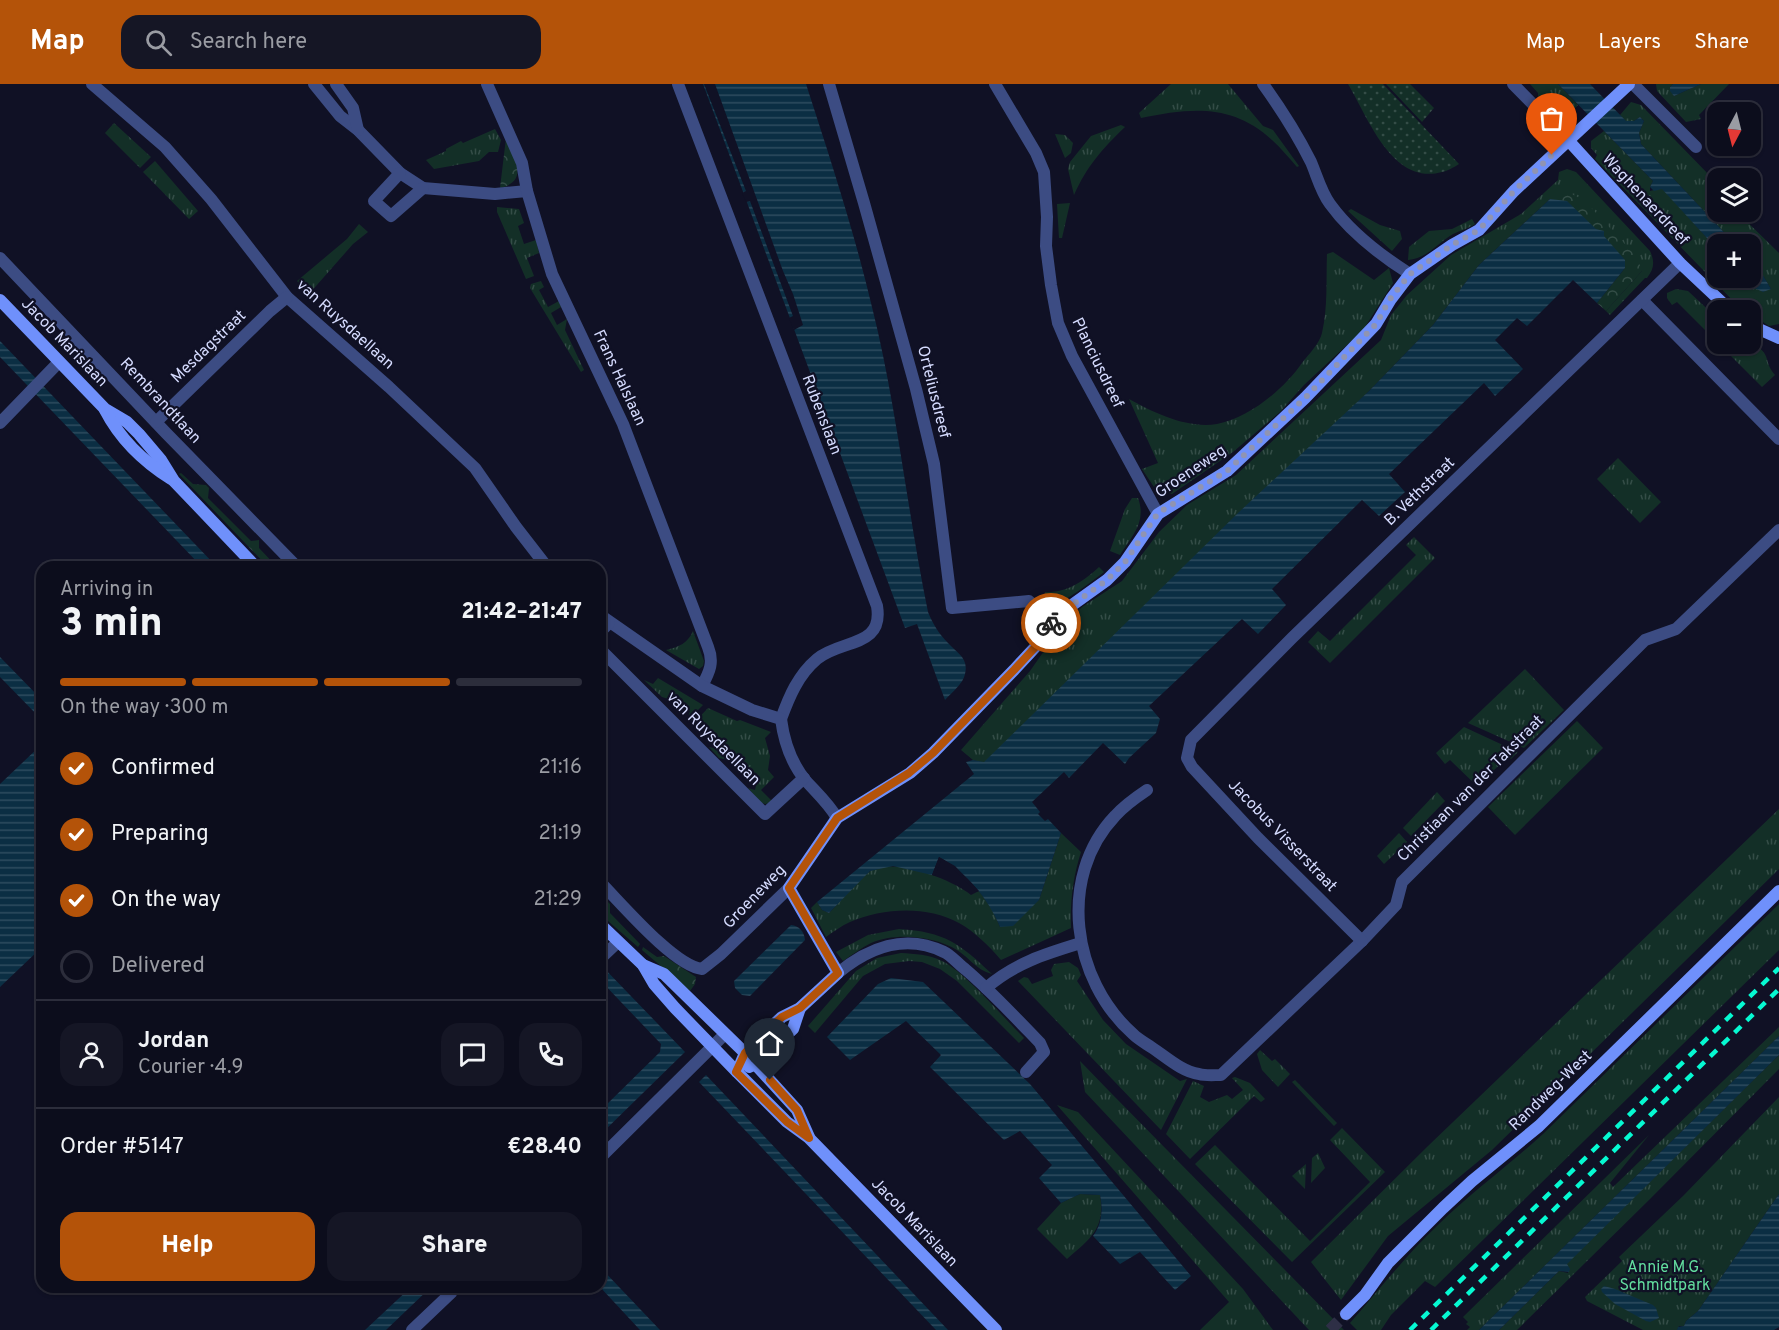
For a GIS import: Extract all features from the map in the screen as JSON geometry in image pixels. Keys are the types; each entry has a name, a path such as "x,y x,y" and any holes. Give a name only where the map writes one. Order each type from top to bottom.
{"main road":[{"name":"Groeneweg","path":"789,888 837,818 909,773 933,753 1040,642 1050,624 1061,613 1107,580 1125,562 1158,513 1227,471 1305,398 1376,324 1390,299 1410,274 1452,245 1479,230 1514,191 1627,86"},
{"name":"Waghenaerdreef","path":"1568,140 1680,262 1720,300"},
{"name":"Jacob Marislaan","path":"0,300 105,409 127,422 139,434 161,460 174,481 250,561"},
{"path":"1761,330 1779,338"},
{"path":"736,1072 745,1053 782,1017 800,1008 838,973 789,888"},
{"name":"Randweg-West","path":"1346,1314 1365,1295 1388,1263 1443,1208 1539,1126 1779,891"},
{"name":"Jacob Marislaan","path":"606,930 643,965 654,984 736,1072 787,1122 809,1138 996,1330"},
{"name":"Jacob Marislaan","path":"643,965 664,974 756,1064 797,1110 809,1138"},
{"path":"736,1072 756,1064 793,1029 800,1008"}],"street":[{"name":"van Ruysdaellaan","path":"92,84 165,147 211,200 287,297 389,387 475,468 542,561"},
{"path":"314,84 340,116 358,130 400,173 423,188 495,194 527,191"},
{"path":"336,84 353,108 358,130"},
{"name":"Frans Halslaan","path":"487,84 522,163 527,191 552,274 623,424 712,657 711,670 702,686"},
{"name":"Rubenslaan","path":"678,84 877,606 879,618 877,627 871,634 839,646 818,658 792,690 781,719"},
{"name":"Orteliusdreef","path":"828,84 916,389 934,464 952,608 1029,601 1050,624"},
{"name":"Planciusdreef","path":"995,84 1036,153 1044,172 1046,246 1058,323 1072,356 1158,513"},
{"path":"1263,84 1287,118 1311,162 1329,203 1358,235 1391,262 1410,274"},
{"name":"Waghenaerdreef","path":"1513,84 1568,140"},
{"name":"Groeneweg","path":"1627,86 1696,147"},
{"path":"400,173 374,201 392,216 423,188"},
{"name":"Rembrandtlaan","path":"0,258 291,561"},
{"name":"B. Vethstraat","path":"1188,748 1191,740 1292,638 1680,262"},
{"name":"Mesdagstraat","path":"156,422 287,297"},
{"path":"1642,300 1779,439"},
{"path":"0,423 59,362"},
{"name":"Christiaan van der Takstraat","path":"1081,943 1091,974 1107,1004 1132,1033 1192,1073 1221,1075 1362,941 1396,905 1402,882 1582,701 1645,640 1676,629 1779,530"},
{"name":"van Ruysdaellaan","path":"606,625 702,686 752,710 781,719"},
{"name":"van Ruysdaellaan","path":"606,655 765,814 804,778"},
{"path":"781,719 784,741 791,757 804,778 837,818"},
{"name":"Jacobus Visserstraat","path":"1188,748 1187,758 1192,767 1258,838 1362,941"},
{"path":"986,988 1007,971 1046,954 1081,943 1078,926 1079,893 1086,865 1100,835 1113,817 1147,790"},
{"name":"Groeneweg","path":"606,888 650,933 688,965 702,969 721,954 789,888"},
{"path":"606,953 618,942"},
{"path":"838,973 873,949 894,944 921,945 945,952 986,988 1040,1043 1044,1052 1026,1072"},
{"path":"606,1152 725,1034"},
{"path":"412,1330 451,1293"}],"green space":[{"path":"1171,84 1228,84 1263,126 1273,130 1299,166 1297,167 1275,143 1257,128 1226,114 1193,111 1141,118 1139,113"},
{"path":"1348,84 1383,84 1459,164 1442,172 1424,174 1409,169 1384,146"},
{"path":"1386,84 1410,84 1434,108 1422,122"},
{"path":"1530,84 1558,84 1578,105 1565,118 1554,117 1538,101 1538,93"},
{"path":"1656,84 1673,84 1670,87 1674,96 1701,84 1729,84 1712,102 1707,102 1707,107 1699,115 1701,119 1686,122 1657,91"},
{"path":"1631,102 1641,105 1707,173 1707,214 1641,144 1639,133 1644,121 1640,117 1626,122 1620,115"},
{"path":"114,123 151,157 140,168 105,133"},
{"path":"1121,125 1125,127 1096,158 1074,195 1068,169 1070,162 1091,136"},
{"path":"495,129 501,140 498,152 489,152 479,161 434,169 426,160 461,141 463,143"},
{"path":"1604,131 1653,181 1650,191 1662,188 1707,238 1707,274 1595,159 1597,155 1591,148 1591,141"},
{"path":"1055,134 1065,135 1073,143 1071,153 1065,158"},
{"path":"506,138 516,160 517,174 515,180 509,185 500,188"},
{"path":"155,161 198,211 189,219 143,172"},
{"path":"1567,169 1576,172 1652,255 1653,265 1647,278 1610,315 1606,311 1642,271 1550,199 1479,265 1433,325 1369,391 984,763 973,760 961,750 1030,671 1058,631 1082,607 1122,581 1159,532 1187,505 1236,475 1381,340 1391,315 1407,295 1451,255 1521,214 1558,180 1559,172"},
{"path":"1563,190 1584,200 1637,257 1642,271 1606,311 1597,303 1625,268 1624,262 1602,230 1596,229 1567,201 1550,199"},
{"path":"1070,203 1062,238 1059,238 1057,204"},
{"path":"497,207 519,209 524,223 518,226 524,244 536,240 539,253 527,258 534,276 526,279 497,212"},
{"path":"1351,209 1380,225 1400,231 1402,239 1392,251 1348,211"},
{"path":"1472,219 1475,224 1472,226 1453,234 1421,257 1408,260 1409,247 1429,231 1452,229"},
{"path":"1714,222 1747,222 1760,234 1726,234"},
{"path":"359,224 368,232 353,244 309,294 297,281 347,239"},
{"path":"1761,235 1779,253 1779,324 1769,326 1761,321 1761,300 1732,300 1721,288 1771,289 1761,272"},
{"path":"1333,252 1374,280 1389,268 1393,283 1363,330 1304,385 1280,412 1233,452 1172,494 1156,490 1142,469 1158,463 1129,399 1171,419 1206,425 1229,421 1265,401 1286,383 1321,337 1326,304 1327,254"},
{"path":"541,281 544,287 539,290 548,307 559,301 561,307 551,313 557,325 567,319 565,330 584,370 581,372 530,288 531,284"},
{"path":"1676,289 1688,291 1707,309 1707,332 1677,302 1672,305 1667,298 1667,293"},
{"path":"1761,349 1763,351 1775,375 1762,387 1729,354 1761,354"},
{"path":"1618,458 1661,502 1640,523 1597,479"},
{"path":"181,473 193,484 206,485 209,488 208,498 251,541 259,540 259,548 271,561 262,561 179,474"},
{"path":"1132,498 1138,498 1141,514 1137,528 1120,555 1110,551 1125,509"},
{"path":"1414,537 1435,558 1330,663 1308,642 1318,631 1330,641 1416,555 1406,545"},
{"path":"1099,567 1104,572 1069,597 1055,605 1050,606 1045,602 1045,592 1053,592 1075,585"},
{"path":"693,631 704,661 703,666 699,669 666,650 682,644"},
{"path":"1525,669 1564,710 1524,748 1468,723"},
{"path":"658,678 703,705 687,721 690,711 681,709 682,703 662,697 644,680 653,684"},
{"path":"708,708 737,721 740,720 771,732 765,738 770,756 768,770 774,777 761,790 772,801 766,804 761,803 748,788 755,790 757,781 749,778 750,773 740,770 741,763 719,758 709,747 719,749 720,741 711,738 712,732 691,726"},
{"path":"1577,721 1603,748 1515,835 1488,807"},
{"path":"1464,727 1518,752 1511,759 1508,757 1477,786 1450,760 1445,764 1436,753"},
{"path":"1437,792 1445,801 1411,836 1403,828"},
{"path":"1779,809 1779,869 1492,1150 1388,1236 1341,1300 1311,1262 1428,1146"},
{"path":"1061,833 1081,852 1073,889 1071,928 1001,960 982,940 965,927 933,913 905,910 876,914 850,922 826,937 811,908 817,902 822,910 829,913 869,872 879,868 906,868 936,876 971,895 979,891 992,909 1000,927 1039,900"},
{"path":"1399,833 1407,842 1384,864 1377,856"},
{"path":"606,901 610,904 610,913 640,944 638,947 606,919"},
{"path":"1779,904 1779,950 1435,1287 1425,1281 1391,1315 1381,1330 1357,1330 1350,1323 1427,1236 1464,1201 1543,1134"},
{"path":"899,929 940,936 970,954 992,974 977,967 948,945 915,937 891,937 881,940 867,945 843,961 836,952 868,935"},
{"path":"643,947 657,957 664,956 696,977 695,984 690,991 642,950"},
{"path":"901,953 932,957 952,967 973,985 1024,1038 1019,1043 957,981 940,969 922,962 909,961 885,964 863,976 815,1033 808,1026 856,971 877,958"},
{"path":"1069,962 1078,968 1081,975 1077,981 1103,1020 1126,1044 1180,1081 1187,1079 1161,1130 1018,981 1024,977 1028,978 1032,984 1053,976 1051,970 1054,964"},
{"path":"1779,1027 1779,1036 1479,1330 1467,1330 1470,1327 1463,1317 1649,1135 1610,1183 1613,1187"},
{"path":"1260,1050 1272,1061 1275,1059 1290,1074 1278,1087 1262,1070 1257,1054"},
{"path":"1779,1055 1779,1069 1517,1330 1499,1330 1559,1271 1568,1273 1566,1264"},
{"path":"1080,1061 1344,1330 1309,1330 1085,1092"},
{"path":"1232,1078 1250,1083 1265,1099 1261,1102 1254,1096 1190,1159 1166,1134 1193,1081 1204,1086 1200,1097 1209,1102 1227,1095 1232,1099 1243,1090"},
{"path":"1295,1080 1337,1123 1334,1126 1292,1082"},
{"name":"Annie M.G. Schmidtpark","path":"1779,1097 1779,1194 1698,1311 1686,1321 1684,1326 1679,1326 1677,1330 1643,1330 1587,1301 1585,1297 1622,1261 1619,1257 1683,1196"},
{"path":"1057,1105 1078,1112 1243,1289 1273,1330 1200,1330 1229,1302"},
{"path":"1342,1128 1385,1172 1292,1262 1195,1164 1215,1145 1310,1241 1370,1182 1330,1140"},
{"path":"1318,1153 1325,1168 1311,1183 1312,1158"},
{"path":"1306,1164 1305,1189 1292,1176"},
{"path":"1080,1194 1100,1195 1101,1216 1089,1239 1067,1259 1037,1229 1061,1203"}],"water":[{"path":"703,84 806,84 850,223 881,345 928,612 945,640 964,660 966,668 962,681 945,700 917,624 905,628"},
{"path":"1558,84 1590,84 1626,121 1634,121 1640,117 1644,121 1639,133 1641,144 1707,214 1707,222 1714,222 1726,234 1707,234 1707,238 1662,189 1654,191 1650,187 1653,181"},
{"path":"1673,84 1701,84 1674,96 1670,91"},
{"path":"1550,199 1567,201 1596,229 1604,231 1604,236 1625,260 1625,268 1597,303 1573,280 1527,326 1517,318 1495,340 1523,369 1495,396 1484,383 1389,474 1405,492 1379,516 1362,500 1272,589 1286,605 1258,634 1242,619 1149,706 1160,719 1156,733 1125,764 1103,743 1069,778 1064,772 1032,802 1040,812 1038,814 1045,821 1048,819 1061,833 1039,900 1013,926 1000,927 983,896 959,871 939,857 932,875 893,866 870,871 829,913 822,910 817,902 974,774 966,762 973,760 984,762 1238,513 1369,391 1433,325 1479,265"},
{"path":"1761,272 1771,289 1763,292 1754,288 1761,288"},
{"path":"0,341 211,561 196,561 0,357"},
{"path":"0,657 36,694 36,714 0,677"},
{"path":"36,750 36,953 0,987 0,784"},
{"path":"791,925 801,930 805,940 750,996 742,995 735,988 734,981"},
{"path":"606,970 685,1052 606,1129 606,1105 660,1052 661,1044 606,986"},
{"path":"891,978 923,982 1030,1084 1191,1276 1175,1290 1140,1252 1120,1264 1093,1236 1101,1216 1100,1195 1080,1194 1061,1203 1039,1178 1052,1165 1020,1131 1004,1140 930,1067 941,1055 906,1021 850,1060 827,1037 878,984"},
{"path":"1779,1036 1779,1055 1567,1264 1569,1272 1559,1271 1499,1330 1479,1330"},
{"path":"706,1075 948,1330 936,1330 699,1082"},
{"path":"1779,1194 1779,1327 1774,1330 1677,1330 1698,1311"},
{"path":"606,1273 660,1330 640,1330 606,1293"},
{"path":"1604,1286 1653,1305 1659,1318 1650,1322 1646,1321 1615,1304 1602,1292 1601,1289"},
{"path":"405,1293 425,1293 386,1330 365,1330"}],"pier":[{"path":"704,84 715,84 793,294 803,325 794,330 789,318 793,316 750,201 746,202 742,193 746,191"},
{"path":"939,857 955,866 979,891 976,892 953,869 941,861 935,876 932,875"}],"tunnel":[{"path":"1330,1330 1346,1314"}],"railway":[{"path":"1410,1330 1779,968"},
{"path":"1431,1330 1779,989"}],"way so far":[{"path":"1051,623 1083,596 1107,580 1125,562 1158,513 1227,471 1305,398 1376,324 1390,299 1410,274 1452,245 1479,230 1514,191 1552,155"}],"route":[{"path":"770,1080 797,1110 809,1138 787,1122 736,1072 745,1053 762,1035 782,1017 800,1008 838,973 789,888 837,818 909,773 933,753 1040,642 1051,623"}]}
